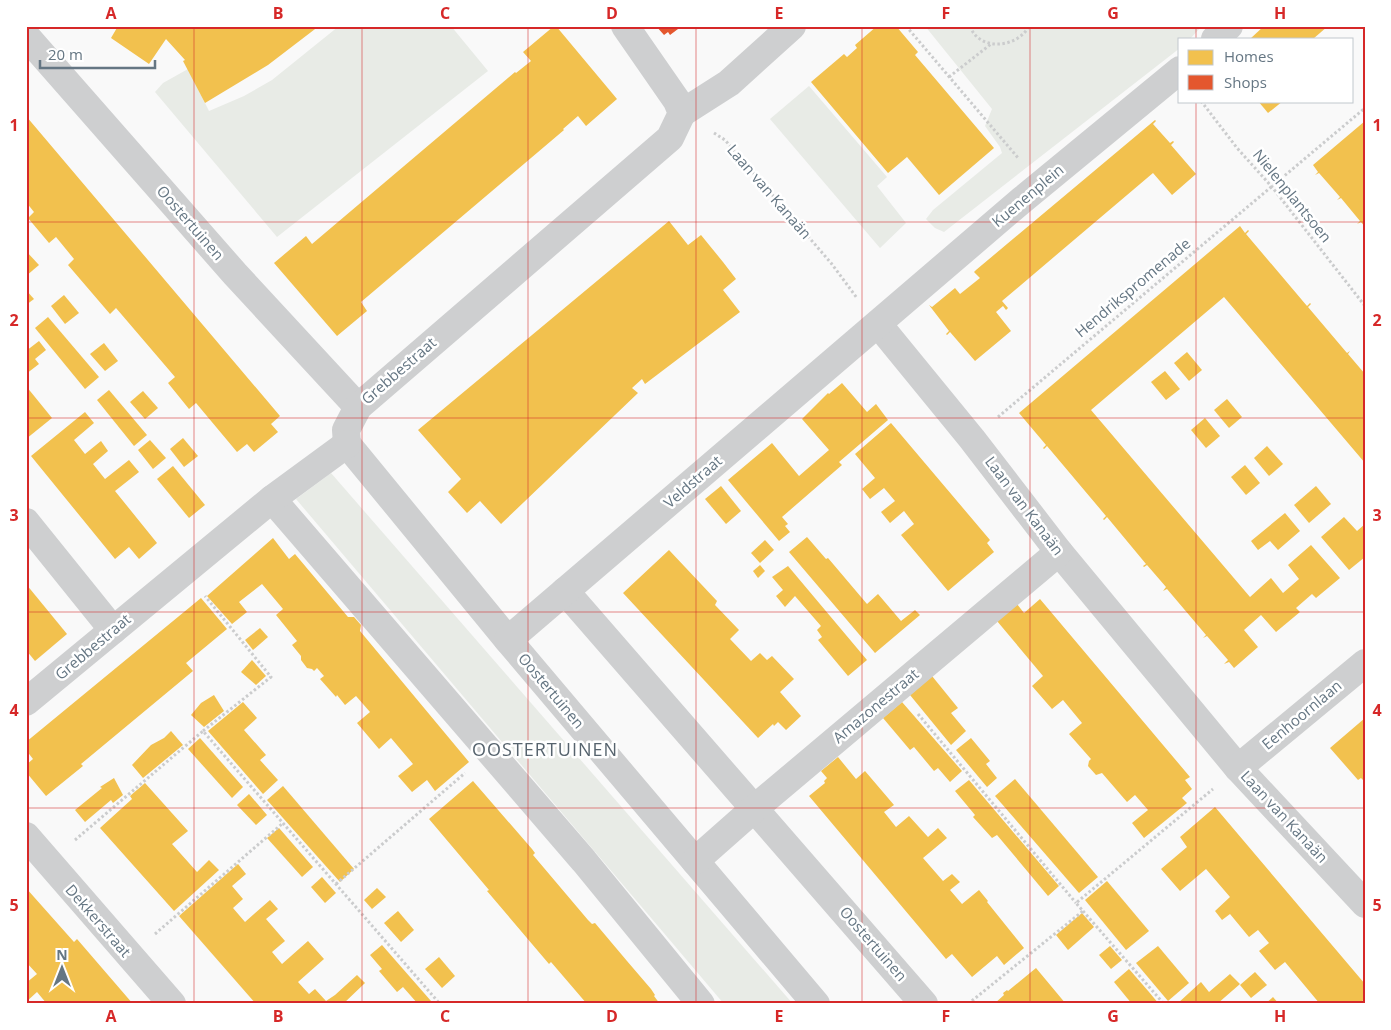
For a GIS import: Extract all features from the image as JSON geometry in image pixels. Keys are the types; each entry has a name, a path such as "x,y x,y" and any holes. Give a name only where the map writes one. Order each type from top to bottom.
{"street":[{"path":"625,26 676,101 682,113 729,83 792,26"},
{"path":"1216,38 1230,26"},
{"name":"Oostertuinen","path":"26,36 235,274 358,407"},
{"name":"Kuenenplein","path":"878,324 1041,184 1178,72"},
{"name":"Grebbestraat","path":"26,702 272,499 347,444 346,430 358,407 387,380 670,138 682,113"},
{"name":"Laan van Kanaän","path":"878,324 972,439 1059,552 1238,768 1365,904"},
{"name":"Veldstraat","path":"508,640 878,324"},
{"name":"Oostertuinen","path":"347,444 508,640 816,1004"},
{"path":"272,499 584,862 701,1004"},
{"path":"26,522 113,630"},
{"name":"Amazonestraat","path":"695,862 755,808 1059,552"},
{"name":"Oostertuinen","path":"565,591 924,1004"},
{"name":"Eenhoornlaan","path":"1238,768 1365,663"},
{"name":"Dekkerstraat","path":"26,836 172,1004"}],"path":[{"path":"906,26 1041,184"},
{"path":"970,26 980,39 991,44 1006,43 1018,39 1029,26"},
{"path":"949,77 991,44"},
{"name":"Nielenplantsoen","path":"1202,102 1365,306"},
{"name":"Hendrikspromenade","path":"1010,407 1365,108"},
{"name":"Laan van Kanaän","path":"682,113 725,140 830,263 878,324"},
{"path":"48,863 271,677 184,571"},
{"path":"897,688 1076,903 1164,1004"},
{"path":"204,731 440,1004"},
{"path":"336,884 446,791 489,751"},
{"path":"1076,903 1238,768"},
{"path":"130,956 283,822"},
{"path":"968,1004 1083,911"}],"shaded area":[{"path":"339,26 451,26 488,71 277,237 155,92 163,83 188,69 209,111 244,96 272,80"},
{"path":"925,26 1201,27 1191,38 1178,38 1178,50 944,232 935,228 926,219 933,210 1002,153 1000,147 985,126 992,109"},
{"path":"809,86 887,177 877,186 906,223 880,248 770,119"},
{"path":"331,473 793,1004 724,1004 296,499"}],"building: Homes":[{"path":"118,26 319,26 268,65 205,103 183,61 185,60 166,39 149,64 111,38"},
{"path":"556,26 617,99 586,126 578,116 564,130 361,302 367,311 337,336 274,263 306,236 312,244 515,72 531,61 523,52"},
{"path":"877,26 896,26 918,52 915,55 994,148 939,195 907,157 888,173 811,82 844,54 847,57 857,48 855,45"},
{"path":"1264,26 1328,26 1314,38 1251,38"},
{"path":"1259,102 1282,102 1268,113"},
{"path":"26,116 280,416 271,424 278,432 254,452 247,444 237,452 196,403 189,409 168,383 175,377 116,308 110,314 68,265 74,259 56,237 49,243 28,218 34,212 26,202"},
{"path":"1155,120 1153,124 1170,143 1174,142 1171,145 1196,174 1172,195 1153,173 1002,301 1008,308 1006,310 1003,306 996,312 1011,331 975,361 950,332 946,334 949,331 929,305 932,307 955,288 960,294 980,278 974,272 976,270"},
{"path":"1365,121 1365,227 1361,222 1357,224 1360,221 1341,198 1337,200 1340,197 1319,173 1315,175 1318,172 1313,165"},
{"path":"669,221 688,245 701,235 723,262 736,279 723,290 740,312 645,384 642,379 632,388 638,393 501,524 480,501 467,513 448,492 461,479 418,430"},
{"path":"1240,226 1245,233 1249,231 1246,234 1307,306 1311,304 1308,307 1347,353 1350,351 1348,354 1365,374 1365,463 1224,297 1091,410 1250,597 1271,578 1283,593 1299,579 1288,565 1311,545 1340,578 1316,598 1312,594 1296,608 1300,612 1276,632 1261,615 1244,630 1258,647 1234,668 1229,662 1224,664 1228,660 1207,636 1203,638 1206,635 1167,589 1163,591 1166,587 1147,565 1143,566 1146,564 1107,517 1103,519 1106,516 1047,446 1043,448 1046,445 1019,413"},
{"path":"26,251 39,265 26,276"},
{"path":"26,290 34,299 26,305"},
{"path":"64,295 79,313 65,324 51,306"},
{"path":"48,317 99,377 85,389 35,328"},
{"path":"39,341 46,350 35,359 39,364 26,374 26,351"},
{"path":"104,343 118,361 105,371 90,354"},
{"path":"1187,352 1202,370 1189,381 1174,363"},
{"path":"1165,371 1180,389 1166,400 1151,382"},
{"path":"842,383 867,412 876,404 888,420 839,462 842,465 782,517 788,524 785,526 790,532 779,541 728,480 772,443 799,476 829,450 802,419 828,393"},
{"path":"26,386 52,418 26,439"},
{"path":"109,390 147,435 134,446 97,400"},
{"path":"143,391 158,408 145,419 130,402"},
{"path":"1227,399 1242,417 1229,428 1214,410"},
{"path":"85,412 94,423 74,440 85,454 101,441 108,451 93,464 105,479 129,460 139,472 115,491 157,543 139,559 129,547 115,559 31,456"},
{"path":"1205,418 1220,436 1206,448 1191,430"},
{"path":"891,423 990,540 987,543 994,552 948,591 901,535 914,524 904,511 890,523 881,512 895,501 884,488 870,499 862,489 875,478 855,454"},
{"path":"183,438 198,456 184,467 170,449"},
{"path":"150,440 166,458 153,469 138,450"},
{"path":"1267,446 1283,464 1269,476 1254,458"},
{"path":"1245,465 1260,483 1246,495 1231,477"},
{"path":"173,466 205,505 189,518 157,479"},
{"path":"721,486 741,511 726,524 705,499"},
{"path":"1316,486 1331,504 1309,523 1294,505"},
{"path":"1285,513 1300,531 1278,550 1270,541 1258,550 1251,541"},
{"path":"1344,517 1357,531 1365,524 1365,557 1349,570 1321,537"},
{"path":"807,537 826,559 828,558 867,604 878,594 901,621 915,610 920,615 875,653 789,552"},
{"path":"273,538 289,559 295,554 348,617 354,617 361,625 360,631 469,762 435,791 427,780 412,792 398,776 413,764 391,738 379,749 357,723 370,712 356,696 345,705 320,679 324,676 317,668 314,671 307,668 301,660 301,656 292,645 297,641 276,615 283,609 262,584 239,602 247,612 232,624 207,596"},
{"path":"765,540 774,550 760,563 751,553"},
{"path":"669,550 717,601 715,605 739,630 730,639 751,661 760,653 767,660 772,656 794,679 780,692 801,716 786,730 778,722 774,726 773,724 758,738 623,593"},
{"path":"760,565 765,571 758,578 753,571"},
{"path":"788,566 867,660 848,676 818,640 822,637 817,630 821,626 795,596 785,607 776,596 783,590 772,577"},
{"path":"26,584 67,634 35,661 26,650"},
{"path":"201,598 227,629 186,663 193,671 81,764 83,766 46,796 26,772 26,765 33,759 26,750 26,742"},
{"path":"1040,599 1190,777 1185,780 1192,789 1182,798 1187,803 1144,838 1132,823 1148,810 1135,795 1127,802 1102,773 1096,775 1088,766 1091,759 1069,734 1082,723 1063,700 1052,709 1032,686 1043,676 997,621 1017,604 1024,613"},
{"path":"260,628 268,637 253,650 245,640"},
{"path":"252,660 266,676 256,685 241,672"},
{"path":"932,676 958,708 951,713 966,731 951,745 910,695"},
{"path":"214,695 224,711 204,727 191,715 201,703"},
{"path":"243,702 257,718 244,730 266,755 260,760 278,780 263,794 208,731"},
{"path":"902,702 962,771 950,782 938,768 934,771 914,747 910,750 883,718"},
{"path":"1365,718 1365,782 1361,778 1358,780 1330,748"},
{"path":"171,731 183,745 143,778 132,765 151,745 164,738"},
{"path":"200,738 243,787 232,798 188,749"},
{"path":"971,738 990,761 986,764 997,778 987,787 956,750"},
{"path":"838,757 856,779 865,771 894,805 884,812 896,827 909,816 928,837 938,828 947,838 923,858 943,881 952,874 960,882 950,890 962,904 979,890 1024,948 1004,965 997,956 972,977 952,954 946,959 809,796 825,783 824,781 827,778 821,771"},
{"path":"114,778 123,795 113,803 111,800 85,822 75,810 102,788 100,787"},
{"path":"1015,779 1098,877 1079,893 995,796"},
{"path":"969,780 1059,886 1048,896 997,835 992,838 973,817 975,815 955,791"},
{"path":"473,781 532,849 535,853 533,855 588,920 592,924 595,923 651,989 660,1004 587,1004 551,962 549,964 487,891 489,890 429,819"},
{"path":"145,783 188,831 172,844 197,872 209,860 219,870 174,911 100,828 132,799 130,796"},
{"path":"283,786 354,869 340,882 267,800"},
{"path":"249,794 267,815 256,825 237,805"},
{"path":"1215,807 1365,984 1365,999 1358,1004 1320,1004 1285,962 1275,970 1259,951 1269,943 1258,930 1249,937 1230,914 1222,920 1215,911 1230,897 1206,869 1180,891 1161,869 1187,847 1180,837"},
{"path":"279,828 313,867 302,877 267,838"},
{"path":"238,864 246,874 232,886 243,899 233,908 245,922 270,900 278,909 266,919 285,941 272,952 282,964 308,941 324,959 298,982 309,994 315,989 326,1001 357,975 365,983 343,1004 256,1004 179,916"},
{"path":"322,877 336,893 325,903 311,887"},
{"path":"1107,881 1149,931 1126,950 1085,900"},
{"path":"26,888 74,942 77,939 133,1004 47,1004 37,992 26,1002 26,983 37,974 26,962"},
{"path":"377,888 386,897 372,909 364,900"},
{"path":"398,911 414,930 401,942 384,923"},
{"path":"1082,913 1094,927 1068,950 1056,935"},
{"path":"382,945 431,1001 427,1004 418,1004 403,987 397,992 379,971 382,969 370,955"},
{"path":"1110,946 1122,960 1111,969 1099,955"},
{"path":"1158,946 1189,983 1168,1001 1136,963"},
{"path":"439,957 455,976 442,988 425,969"},
{"path":"1036,968 1066,1004 994,1004 1004,995 1003,993"},
{"path":"1129,969 1159,1004 1132,1004 1114,982"},
{"path":"1255,972 1267,985 1251,998 1240,985"},
{"path":"1230,974 1240,984 1217,1004 1177,1004 1201,982 1209,992"},
{"path":"1273,997 1279,1004 1265,1004"}],"building: Shops":[{"path":"656,26 682,26 670,35 668,32 664,35"}],"district":[{"name":"OOSTERTUINEN","path":"545,750"}]}
